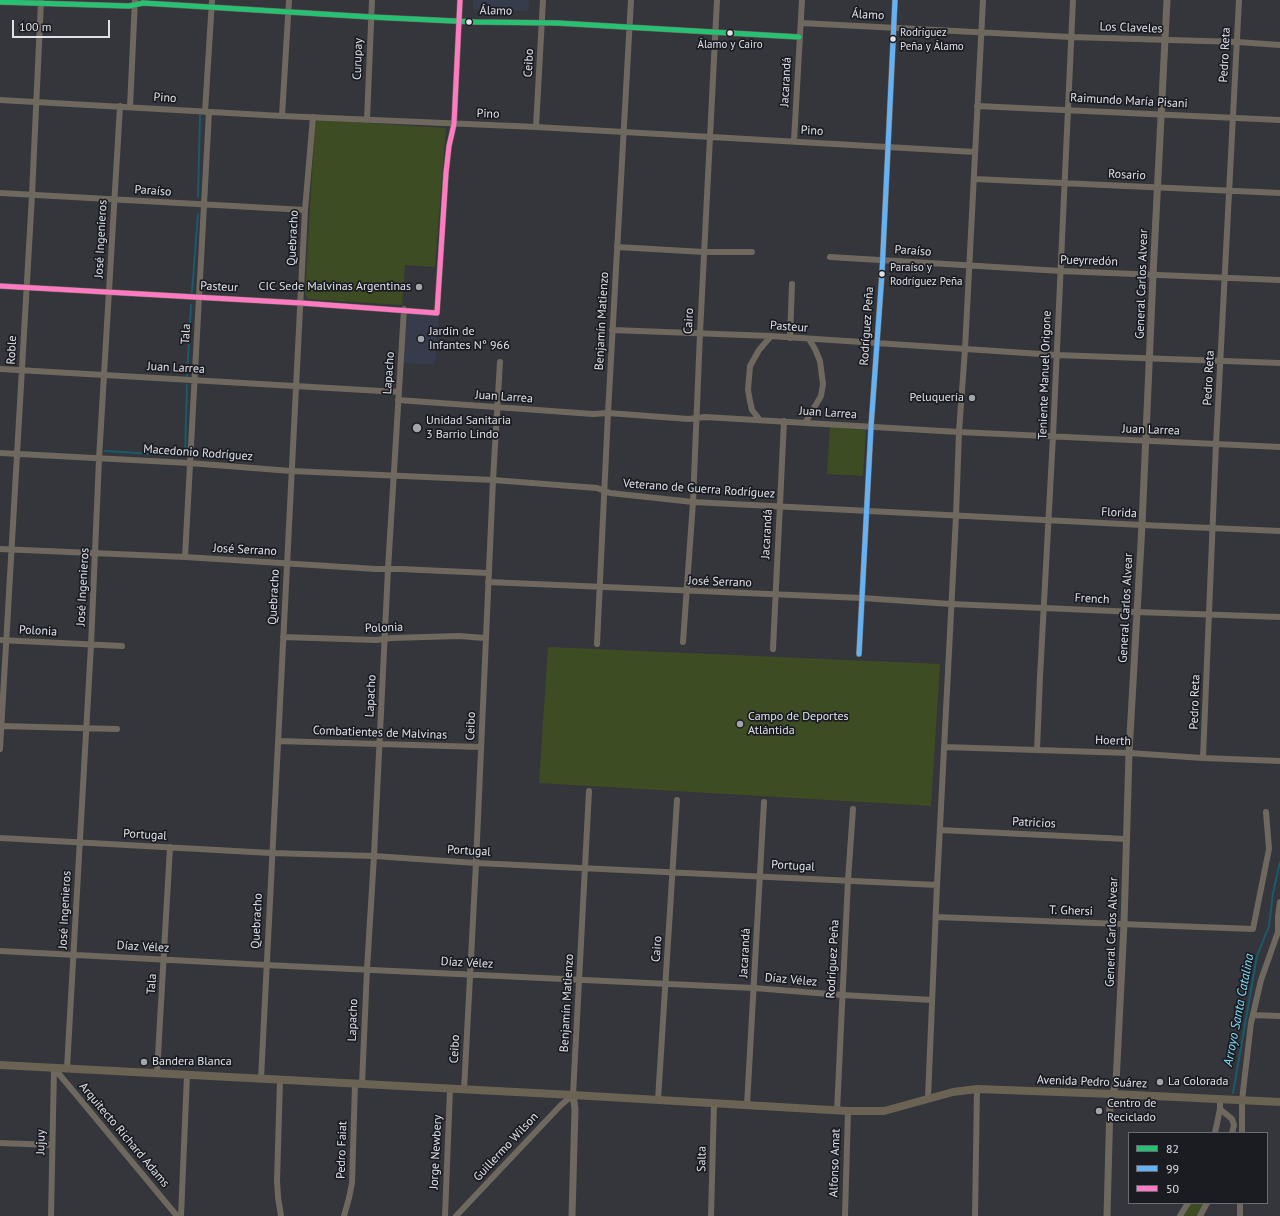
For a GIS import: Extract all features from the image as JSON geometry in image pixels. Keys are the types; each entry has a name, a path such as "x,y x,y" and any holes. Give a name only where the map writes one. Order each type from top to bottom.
{"main road":[{"name":"Avenida Pedro Suárez","path":"0,1065 573,1095 837,1111 884,1110 953,1092 977,1089 1280,1102"}],"street":[{"path":"282,116 289,0"},
{"name":"Curupay","path":"367,120 372,0"},
{"path":"454,124 460,0"},
{"name":"Ceibo","path":"536,127 543,0"},
{"name":"Benjamín Matienzo","path":"597,644 612,330 631,0"},
{"name":"Cairo","path":"683,642 693,502 716,0"},
{"name":"Jacarandá","path":"794,142 802,0"},
{"name":"Rodríguez Peña","path":"859,654 871,427 883,260 895,0"},
{"path":"928,1098 959,432 965,349 983,0"},
{"name":"Teniente Manuel Origone","path":"1037,750 1073,0"},
{"name":"General Carlos Alvear","path":"1107,1216 1110,1103 1116,1083 1124,924 1129,753 1142,525 1167,0"},
{"name":"Pedro Reta","path":"1203,758 1216,444 1239,0"},
{"name":"Álamo","path":"0,2 211,3 288,11 371,17 630,27 799,37"},
{"name":"Roble","path":"0,749 3,640 11,550 22,371 41,2"},
{"path":"130,107 135,3"},
{"name":"Tala","path":"185,557 204,205 211,3"},
{"name":"Álamo","path":"801,23 981,32"},
{"name":"Los Claveles","path":"981,32 1280,45"},
{"name":"Pino","path":"0,100 282,116 536,127 975,152"},
{"name":"José Ingenieros","path":"67,1068 91,646 99,459 120,106"},
{"name":"Raimundo María Pisani","path":"977,106 1280,120"},
{"name":"Quebracho","path":"261,1079 271,853 305,210 313,117"},
{"name":"Pasteur","path":"0,286 301,303 437,313 446,173 449,146 454,124"},
{"name":"Rosario","path":"974,178 1280,193"},
{"name":"Paraíso","path":"0,193 305,210"},
{"path":"617,247 704,252 752,252"},
{"name":"Paraíso","path":"830,257 969,267"},
{"name":"Pueyrredón","path":"969,267 1280,280"},
{"path":"790,338 792,284"},
{"name":"Lapacho","path":"358,1084 374,856 388,569 404,310"},
{"name":"Pasteur","path":"612,330 771,336 1056,355 1280,363"},
{"path":"760,420 752,410 750,401 748,390 750,366 759,350 771,336"},
{"path":"806,423 821,396 823,384 820,361 809,339"},
{"name":"Ceibo","path":"464,1090 476,863 488,573 500,362"},
{"name":"Juan Larrea","path":"0,369 399,392"},
{"name":"Juan Larrea","path":"398,400 593,414 608,413 689,419 705,417 959,432 1280,447"},
{"name":"Jacarandá","path":"773,649 784,421"},
{"name":"Macedonio Rodríguez","path":"0,453 394,476"},
{"name":"Veterano de Guerra Rodríguez","path":"394,476 493,480 597,488 610,493 693,502 956,516"},
{"name":"Florida","path":"956,516 1280,531"},
{"name":"José Serrano","path":"0,549 488,573"},
{"name":"José Serrano","path":"488,582 687,592 862,598 951,604"},
{"name":"French","path":"951,604 1280,617"},
{"name":"Polonia","path":"283,637 385,640 392,638 459,636 485,638"},
{"name":"Polonia","path":"3,640 91,646 122,646"},
{"path":"1,726 117,729"},
{"name":"Combatientes de Malvinas","path":"278,740 481,747"},
{"name":"Hoerth","path":"944,747 1129,753 1280,761"},
{"name":"Benjamín Matienzo","path":"572,1216 575,1109 573,1095 589,791"},
{"name":"Cairo","path":"658,1100 677,800"},
{"name":"Jacarandá","path":"747,1105 764,802"},
{"name":"Rodríguez Peña","path":"837,1111 848,880 853,809"},
{"name":"T. Ghersi","path":"936,917 1253,929 1269,849 1266,812"},
{"name":"Patricios","path":"940,830 1126,838"},
{"name":"Portugal","path":"0,838 271,853 374,856 476,863 585,867 937,885"},
{"name":"Tala","path":"157,1073 170,847"},
{"path":"1242,1132 1242,1100 1253,1015 1261,980 1279,932 1278,917 1280,902"},
{"name":"Díaz Vélez","path":"0,951 754,988 932,1000"},
{"path":"1253,1015 1280,1016"},
{"name":"Jujuy","path":"51,1216 54,1068"},
{"name":"Arquitecto Richard Adams","path":"54,1068 177,1216"},
{"path":"181,1216 187,1075"},
{"path":"280,1080 277,1181 281,1216"},
{"name":"Pedro Faiat","path":"344,1216 350,1198 352,1183 358,1084"},
{"name":"Jorge Newbery","path":"445,1216 450,1089"},
{"path":"975,1216 977,1089"},
{"name":"Guillermo Wilson","path":"456,1216 561,1105 573,1095"},
{"path":"1215,1132 1220,1109 1220,1100"},
{"name":"Salta","path":"711,1216 714,1103"},
{"path":"1220,1109 1232,1119 1234,1125 1232,1132"},
{"name":"Alfonso Amat","path":"845,1216 848,1111"},
{"path":"0,1143 52,1145"},
{"path":"1180,1216 1187,1204"},
{"path":"1200,1216 1206,1204"},
{"path":"1240,1204 1240,1216"}],"shaded area":[{"path":"473,0 529,0 528,11 473,9"},
{"name":"Jardín de Infantes N° 966","path":"407,313 439,316 435,365 403,363"}],"green space":[{"path":"320,120 446,128 435,267 405,265 402,305 308,299 305,294 315,122"},
{"path":"830,427 866,430 863,476 827,474"},
{"name":"Campo de Deportes Atlántida","path":"548,647 940,664 931,806 539,783"},
{"path":"1187,1204 1206,1204 1200,1216 1180,1216"}],"waterway":[{"path":"198,197 200,114"},
{"path":"192,292 198,214"},
{"path":"187,376 191,305"},
{"path":"105,451 185,456 187,385"},
{"name":"Arroyo Santa Catalina","path":"1233,1093 1257,956 1269,926 1273,893 1280,862"}],"transit line":[{"name":"50","path":"0,286 301,303 437,313 446,173 449,146 454,124 460,0"},
{"name":"99","path":"859,654 871,427 882,273 895,0"},
{"name":"82","path":"0,2 129,6 143,3 371,17 475,22 557,23 799,37"}],"place":[{"name":"Álamo y Cairo","path":"730,33"},
{"name":"Rodríguez Peña y Álamo","path":"893,39"},
{"name":"Paraíso y Rodríguez Peña","path":"882,274"},
{"name":"CIC Sede Malvinas Argentinas","path":"419,287"},
{"name":"Jardín de Infantes N° 966","path":"421,339"},
{"name":"Peluquería","path":"972,398"},
{"name":"Unidad Sanitaria 3 Barrio Lindo","path":"417,428"},
{"name":"Campo de Deportes Atlántida","path":"740,724"},
{"name":"Bandera Blanca","path":"144,1062"},
{"name":"La Colorada","path":"1160,1082"},
{"name":"Centro de Reciclado","path":"1099,1111"}]}
